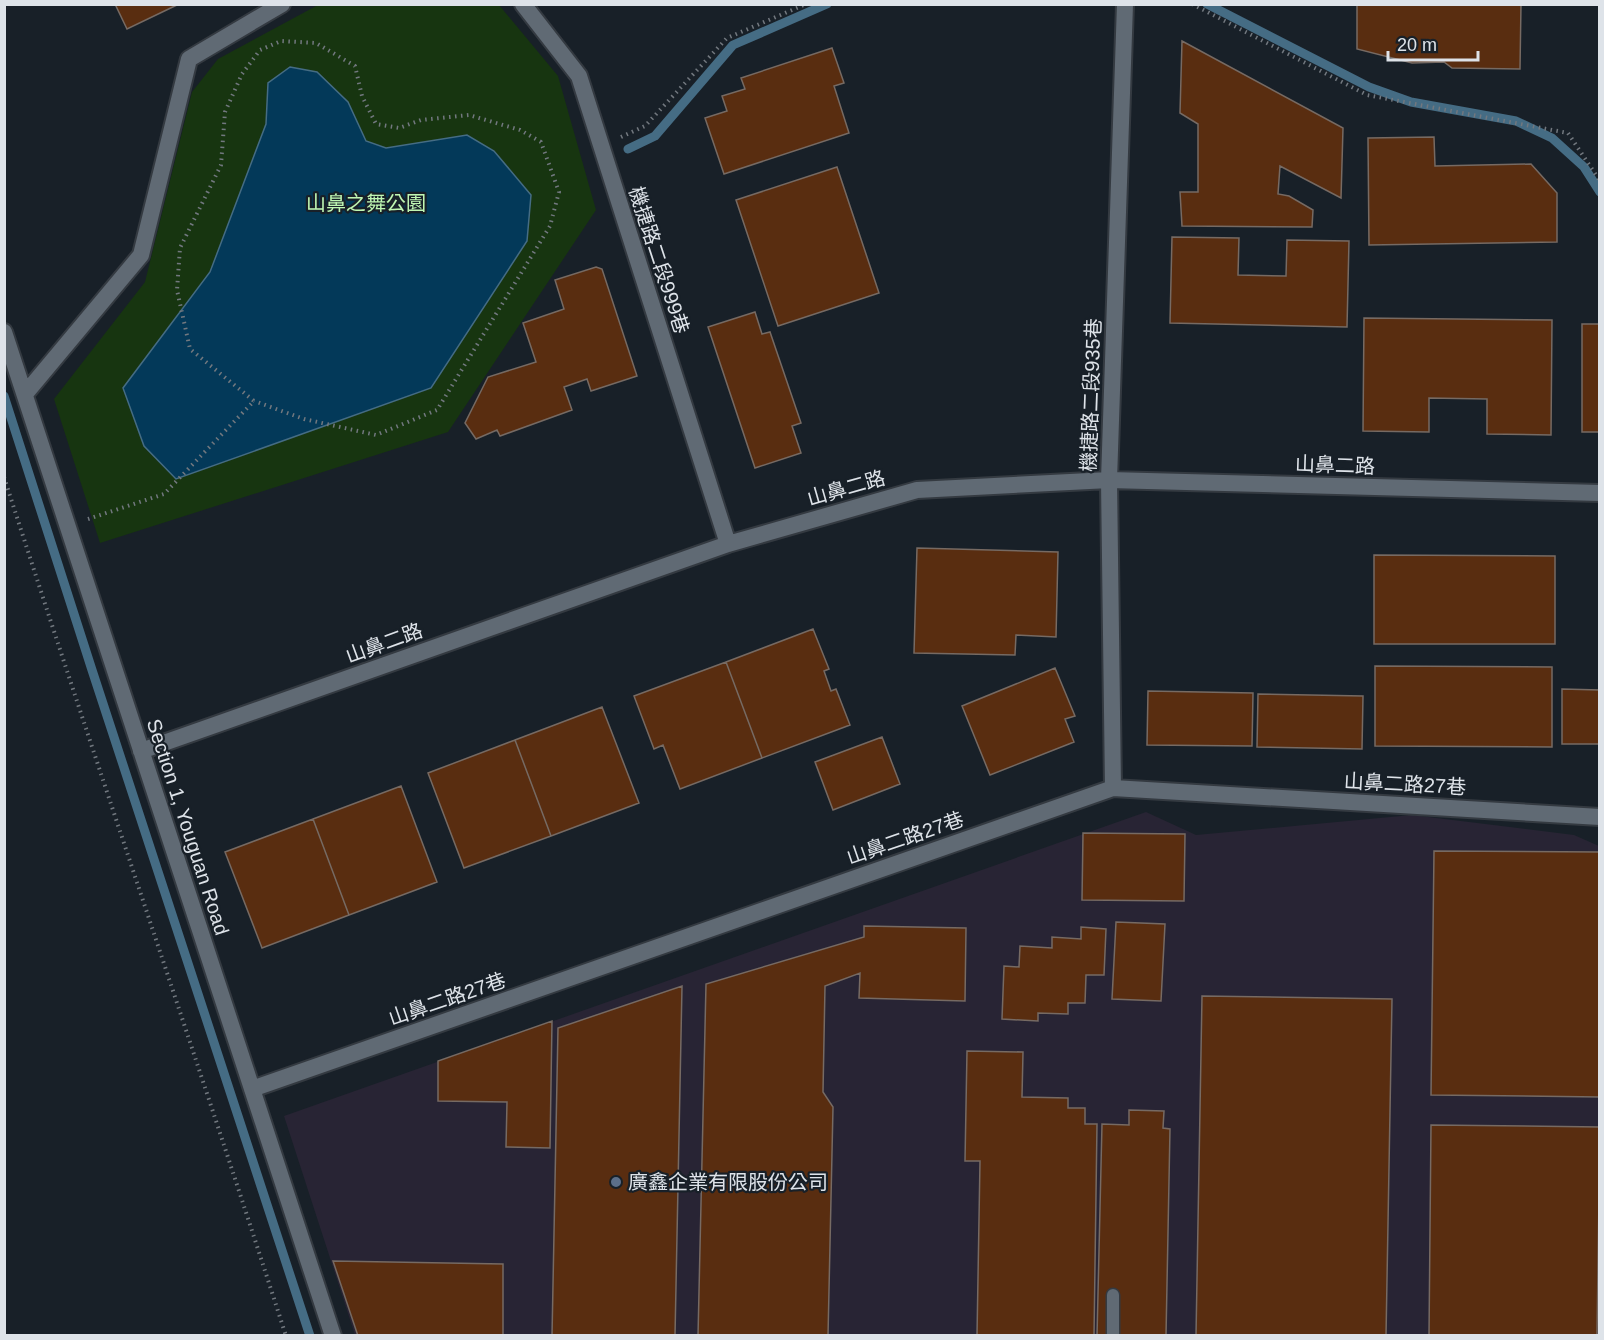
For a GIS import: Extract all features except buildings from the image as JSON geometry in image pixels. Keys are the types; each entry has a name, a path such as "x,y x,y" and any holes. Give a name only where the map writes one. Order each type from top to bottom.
{"street":[{"path":"25,394 141,255 189,58 282,4"},
{"name":"機捷路二段999巷","path":"523,4 579,76 728,544"},
{"name":"機捷路二段935巷","path":"1113,788 1109,480 1125,4"},
{"name":"Section 1, Youguan Road","path":"4,332 333,1335"},
{"name":"山鼻二路","path":"141,751 728,544 917,490 1109,480 1599,493"},
{"name":"山鼻二路27巷","path":"252,1089 1113,788 1599,816"}],"lane":[{"path":"1113,1295 1113,1335"}],"path":[{"path":"601,145 645,126 727,38 806,4"},
{"path":"1192,4 1367,95 1568,134 1599,181"},
{"path":"281,41 316,43 356,66 362,96 376,124 399,128 421,120 469,115 520,130 541,142 559,192 550,226 437,410 376,435 304,419 254,401 190,349 177,290 180,248 221,165 225,112 242,74 260,50 281,41"},
{"path":"68,526 164,494 254,401"},
{"path":"4,477 286,1335"}],"shaded area":[{"path":"1146,812 1196,835 1412,815 1574,835 1599,846 1599,1335 355,1335 284,1116"}],"green space":[{"name":"山鼻之舞公園","path":"318,5 499,5 558,76 596,210 448,432 100,543 54,399 145,282 192,92 218,59"}],"water":[{"path":"290,67 317,72 348,102 366,141 386,148 467,135 494,151 531,195 527,241 431,388 176,479 144,446 123,388 210,272 266,124 268,83"}],"waterway":[{"path":"628,149 655,136 733,45 827,4"},
{"path":"1207,4 1369,87 1411,102 1516,121 1552,138 1584,167 1600,192"},
{"path":"4,396 310,1336"}],"place":[{"name":"廣鑫企業有限股份公司","path":"616,1182"}]}
